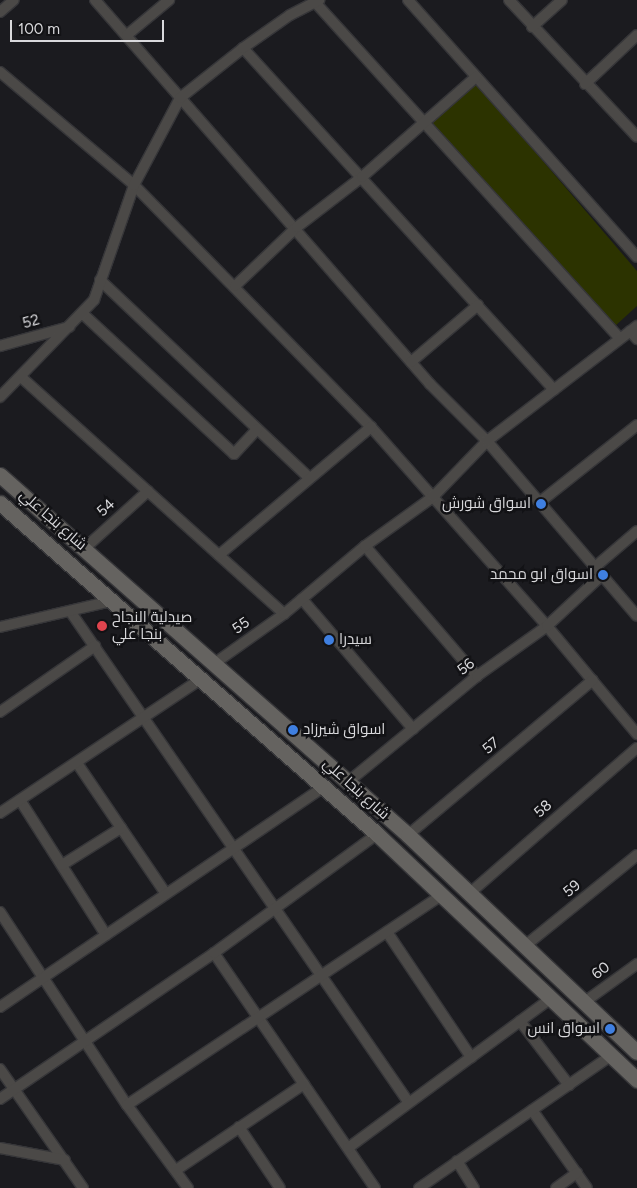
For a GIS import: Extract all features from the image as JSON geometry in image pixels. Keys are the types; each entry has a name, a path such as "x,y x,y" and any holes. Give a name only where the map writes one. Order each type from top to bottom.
{"main road":[{"name":"شارع بنجا علي","path":"0,475 408,835 526,945 583,1003 637,1052"},
{"name":"شارع بنجا علي","path":"0,503 377,834 440,896 637,1080"},
{"path":"238,711 251,695"}],"street":[{"path":"0,12 14,0"},
{"path":"95,0 296,227 411,362 487,440 637,616"},
{"path":"127,35 169,0"},
{"path":"408,0 637,257"},
{"path":"509,0 584,84 637,137"},
{"path":"532,28 562,0"},
{"path":"0,398 83,314 94,300 134,185 180,98 243,48 290,15 316,1 423,125 620,339"},
{"path":"584,84 637,35"},
{"path":"243,48 554,390"},
{"path":"0,72 134,185 371,426 547,626 637,734"},
{"path":"235,286 296,227 362,177 476,77"},
{"path":"100,280 308,477"},
{"path":"411,362 478,305"},
{"path":"83,314 234,454 256,429"},
{"name":"52","path":"0,346 70,326"},
{"name":"55","path":"215,663 284,614 365,546 434,497 487,440 620,339 635,332"},
{"path":"21,377 284,614"},
{"path":"540,502 637,425"},
{"path":"219,555 308,477 371,426"},
{"name":"54","path":"85,548 148,491"},
{"name":"56","path":"348,782 477,676 547,626 637,531"},
{"path":"365,546 477,676"},
{"path":"302,599 412,729"},
{"path":"1,626 112,601"},
{"path":"70,611 409,1103"},
{"path":"0,712 94,646"},
{"path":"0,813 201,679"},
{"name":"57","path":"408,835 593,680"},
{"name":"58","path":"470,893 637,748"},
{"path":"76,762 166,894"},
{"path":"0,1007 324,787"},
{"path":"20,800 106,935"},
{"path":"62,865 121,828"},
{"path":"0,1099 276,909 377,834"},
{"name":"59","path":"526,945 637,855"},
{"path":"127,1104 260,1018 440,896"},
{"path":"0,912 84,1041 188,1188"},
{"path":"387,932 471,1057"},
{"path":"214,952 375,1188"},
{"name":"60","path":"583,1003 637,964"},
{"path":"348,1148 550,999"},
{"path":"520,1021 569,1085"},
{"path":"419,1188 610,1056"},
{"path":"0,1069 84,1188"},
{"path":"176,1170 304,1084"},
{"path":"532,1110 587,1188"},
{"path":"239,1128 280,1188"},
{"path":"0,1148 65,1160"},
{"path":"457,1161 474,1188"},
{"path":"556,1188 577,1173"}],"green space":[{"path":"476,83 637,271 637,306 614,327 430,125"}],"place":[{"name":"اسواق شورش","path":"541,504"},
{"name":"اسواق ابو محمد","path":"603,575"},
{"name":"صيدلية النجاح بنجا علي","path":"102,626"},
{"name":"سيدرا","path":"329,640"},
{"name":"اسواق شيرزاد","path":"293,730"},
{"name":"اسواق انس","path":"610,1029"}]}
